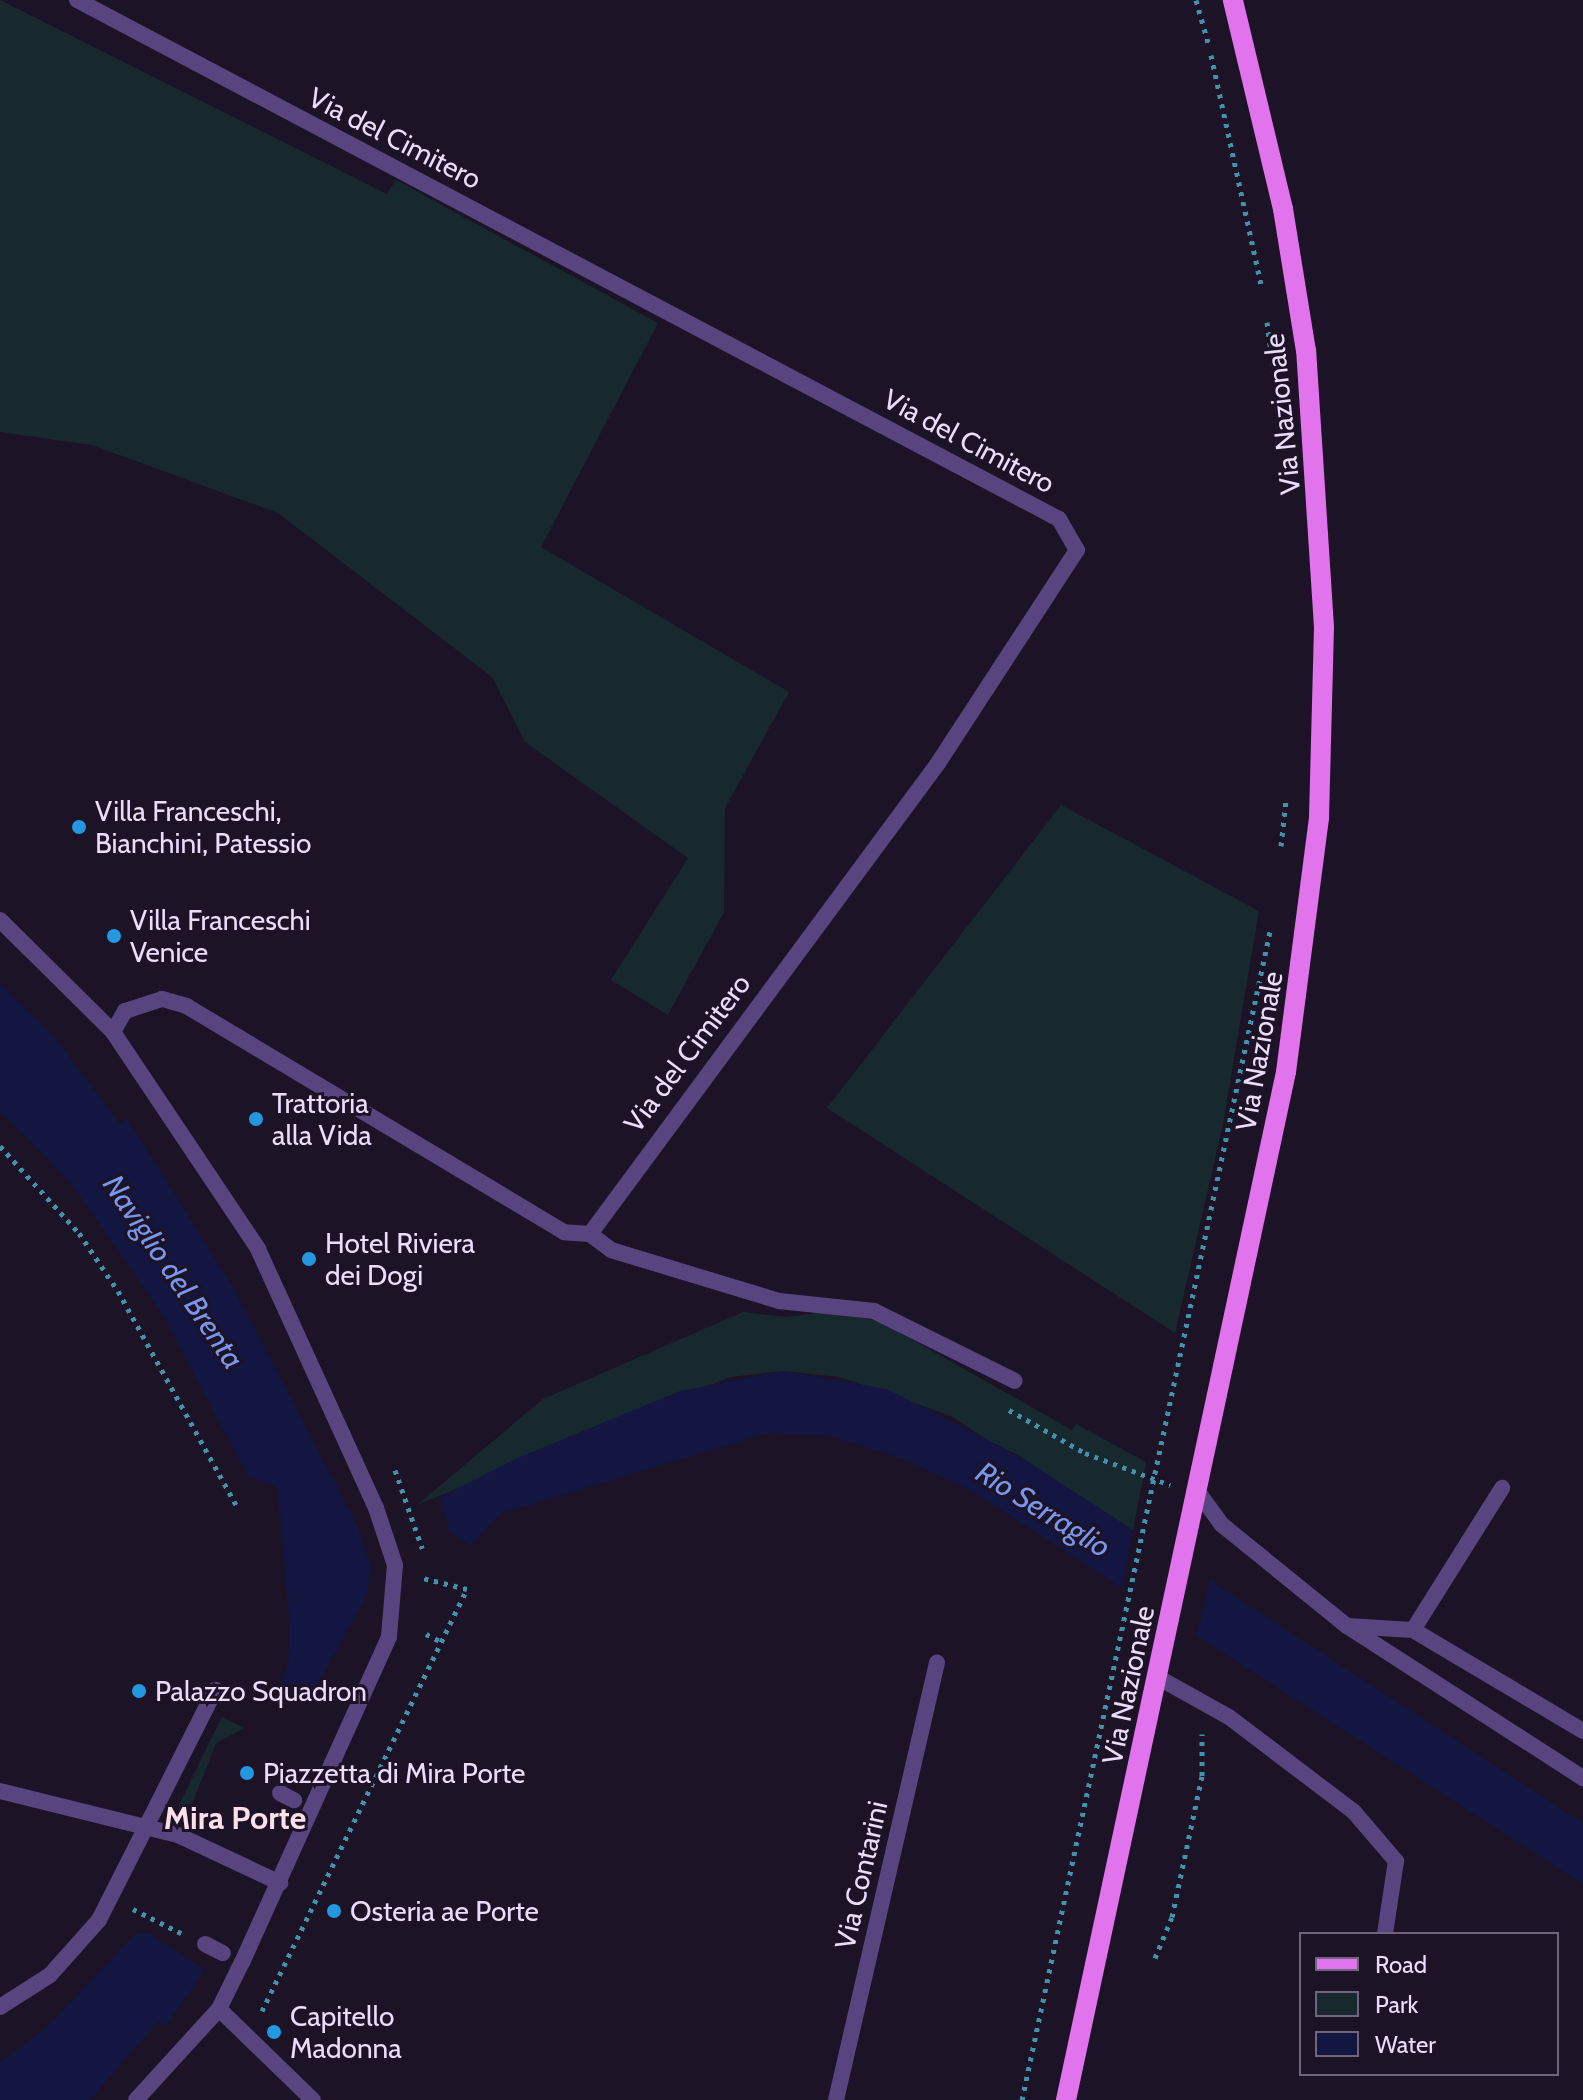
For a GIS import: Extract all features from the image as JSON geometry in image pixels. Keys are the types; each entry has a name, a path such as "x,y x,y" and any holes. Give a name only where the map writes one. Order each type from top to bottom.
{"main road":[{"name":"Via Nazionale","path":"1066,2100 1160,1671 1291,1044 1324,716 1320,503 1306,351 1283,209 1233,0"}],"street":[{"name":"Via del Cimitero","path":"77,0 1059,519 1076,540 1072,567 981,702 590,1234"},
{"path":"0,920 113,1032 258,1249 376,1508 395,1565 389,1637 280,1883 219,2009 136,2100"},
{"path":"113,1032 125,1011 162,999 187,1006 564,1232 590,1234 611,1250 779,1301 874,1311 1015,1381"},
{"path":"1413,1630 1502,1488"},
{"path":"1198,1492 1221,1524 1347,1626 1583,1778"},
{"path":"1347,1626 1413,1630 1583,1731"},
{"name":"Via Contarini","path":"836,2100 937,1662"},
{"path":"1160,1671 1200,1697 1354,1812 1396,1861 1385,1932"},
{"path":"0,2007 77,1949 149,1827 215,1690"},
{"path":"0,1791 149,1827 280,1883"},
{"path":"205,1944 223,1953"},
{"path":"219,2009 313,2100"}],"path":[{"path":"1196,0 1265,302"},
{"path":"1266,317 1276,392"},
{"path":"1279,864 1287,794"},
{"path":"1022,2100 1272,921"},
{"path":"0,1146 79,1233 118,1291 238,1508"},
{"path":"426,1634 440,1641"},
{"path":"1155,1958 1172,1917 1202,1776 1200,1697"},
{"path":"397,1713 404,1717"},
{"path":"308,1899 316,1904"},
{"path":"139,1911 205,1944"}],"green space":[{"path":"0,0 387,194 396,180 658,323 541,547 789,692 725,808 724,912 668,1015 611,980 688,858 525,742 492,677 278,513 92,445 0,432"},
{"path":"1061,805 1259,911 1223,1124 1175,1333 827,1108"},
{"path":"831,1311 881,1322 1072,1430 1076,1424 1146,1462 1132,1535 951,1416 840,1377 783,1371 730,1377 417,1505 543,1399 743,1312 787,1317"},
{"path":"222,1717 245,1728 216,1743 187,1817 176,1811"}],"water":[{"name":"Naviglio del Brenta","path":"0,983 53,1035 120,1124 127,1118 233,1287 358,1527 371,1568 367,1595 307,1704 278,1690 288,1664 289,1621 277,1488 248,1476 161,1312 70,1182 0,1111"},
{"name":"Rio Serraglio","path":"783,1371 887,1389 1018,1455 1583,1823 1583,1884 973,1492 900,1458 830,1436 768,1433 500,1514 471,1545 450,1533 440,1498 515,1459 680,1391"},
{"path":"149,1933 205,1970 165,2027 158,2022 90,2100 0,2100 0,2063 50,2024 134,1935"}],"pier":[{"path":"276,1510 280,1510 289,1621 288,1664 276,1694 285,1621"},
{"path":"1133,1530 1210,1578 1196,1639 1122,1591"}],"place":[{"name":"Villa Franceschi, Bianchini, Patessio","path":"79,827"},
{"name":"Villa Franceschi Venice","path":"114,936"},
{"name":"Trattoria alla Vida","path":"256,1119"},
{"name":"Hotel Riviera dei Dogi","path":"309,1259"},
{"name":"Palazzo Squadron","path":"139,1691"},
{"name":"Piazzetta di Mira Porte","path":"247,1773"},
{"name":"Osteria ae Porte","path":"334,1911"},
{"name":"Capitello Madonna","path":"274,2032"}],"district":[{"name":"Mira Porte","path":"235,1818"}]}
